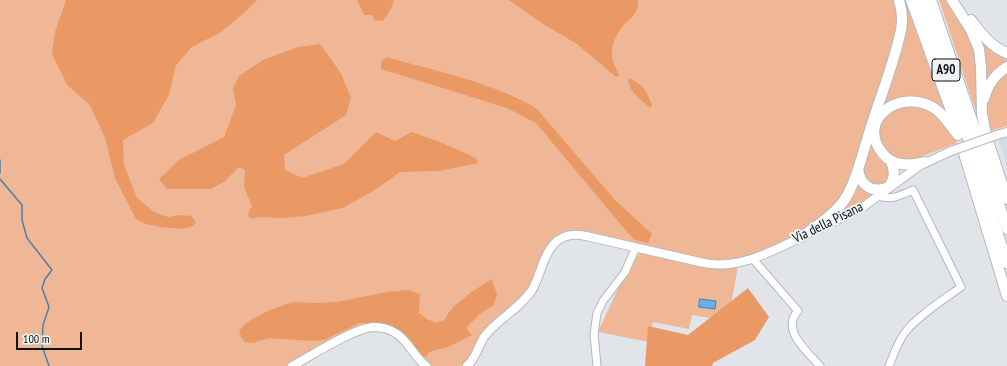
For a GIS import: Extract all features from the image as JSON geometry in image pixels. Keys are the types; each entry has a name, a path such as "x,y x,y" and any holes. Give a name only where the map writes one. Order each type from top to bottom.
{"highway":[{"path":"801,237 821,223 840,205 849,191 858,169 896,50 902,11 899,0"},
{"path":"911,0 958,130 973,142"},
{"name":"A90","path":"921,0 973,142 1007,229"},
{"name":"A90","path":"931,0 1007,262"},
{"path":"952,0 971,30 979,49 983,120 973,142 1007,296"},
{"path":"956,0 991,43 1007,53"},
{"path":"982,105 987,89 994,77 1007,67"},
{"path":"858,169 861,180 869,188 879,190 889,187 894,174 894,169 891,161 879,148 876,142 875,130 881,115 889,107 896,103 911,101 933,107 943,114 973,142 1007,199"},
{"path":"891,161 905,165 925,162"}],"main road":[{"name":"Via della Pisana","path":"467,366 474,358 486,335 524,301 530,293 537,281 551,248 561,238 571,235 581,235 714,264 731,264 753,259 859,209 925,162 951,150 1007,132"},
{"path":"292,366 350,335 367,328 376,327 387,329 399,336 415,356 426,366"}],"street":[{"path":"878,196 891,199 913,190 961,287 937,304 906,330 898,344 889,366"},
{"path":"597,366 594,334 597,313 603,301 624,272 636,247"},
{"path":"753,259 798,311 792,319 792,330 794,335 820,366"}],"shaded area":[{"path":"0,0 896,0 897,36 848,188 830,213 802,233 745,258 721,262 589,234 556,238 527,293 469,360 462,366 432,366 384,326 339,337 286,366 0,366"},
{"path":"66,0 257,0 221,32 192,47 176,65 169,95 153,123 123,140 124,165 137,198 154,212 168,217 180,215 191,216 196,222 193,226 183,229 161,227 146,224 136,219 115,178 105,138 90,105 67,85 52,54 55,32"},
{"path":"357,0 394,0 392,7 383,21 374,20 373,15 364,15"},
{"path":"509,0 638,0 636,11 620,30 612,47 613,63 620,76 616,77 577,44 543,24"},
{"path":"902,0 905,0 948,116 930,103 881,110"},
{"path":"939,0 948,0 964,24 975,50 982,130"},
{"path":"978,35 1007,56 1007,63 985,82 985,52"},
{"path":"320,44 341,73 351,98 346,115 284,155 285,170 302,178 344,164 376,132 395,141 412,132 440,142 476,158 478,163 439,171 400,172 375,190 343,208 305,216 282,218 260,217 252,219 248,216 252,206 244,187 245,170 239,167 224,182 211,189 167,189 159,179 179,160 224,137 236,105 233,89 239,76 263,60 298,47"},
{"path":"386,57 444,72 482,84 519,99 536,108 615,200 652,234 648,243 635,240 627,232 536,123 507,108 381,69 381,62"},
{"path":"1007,69 1007,126 990,131 987,123 986,96"},
{"path":"629,78 638,83 646,92 652,105 650,108 632,90 628,82"},
{"path":"900,105 928,108 950,127 957,143 910,161 893,158 881,146 878,132 881,120"},
{"path":"872,131 891,173 886,182 875,186 861,176"},
{"path":"1007,135 1007,167 998,138"},
{"path":"857,178 875,193 857,205 835,215"},
{"path":"643,249 738,266 728,321 692,315 689,329 653,322 649,342 598,332 627,269"},
{"path":"492,279 497,295 493,306 481,313 466,328 472,335 448,347 429,352 426,357 419,355 403,333 384,323 360,323 324,340 311,341 269,338 252,343 245,342 241,337 239,330 249,321 270,310 292,302 337,302 387,292 408,290 420,294 419,313 436,323 444,320 452,308 470,293"},
{"path":"748,288 769,317 755,340 713,363 712,366 645,366 648,326 688,335"}],"water":[{"path":"700,299 716,301 715,309 699,307"}],"waterway":[{"path":"0,160 0,173"},
{"path":"0,179 22,205 22,220 27,238 52,270 45,279 42,288 49,307 43,325 42,346 49,366"}]}
